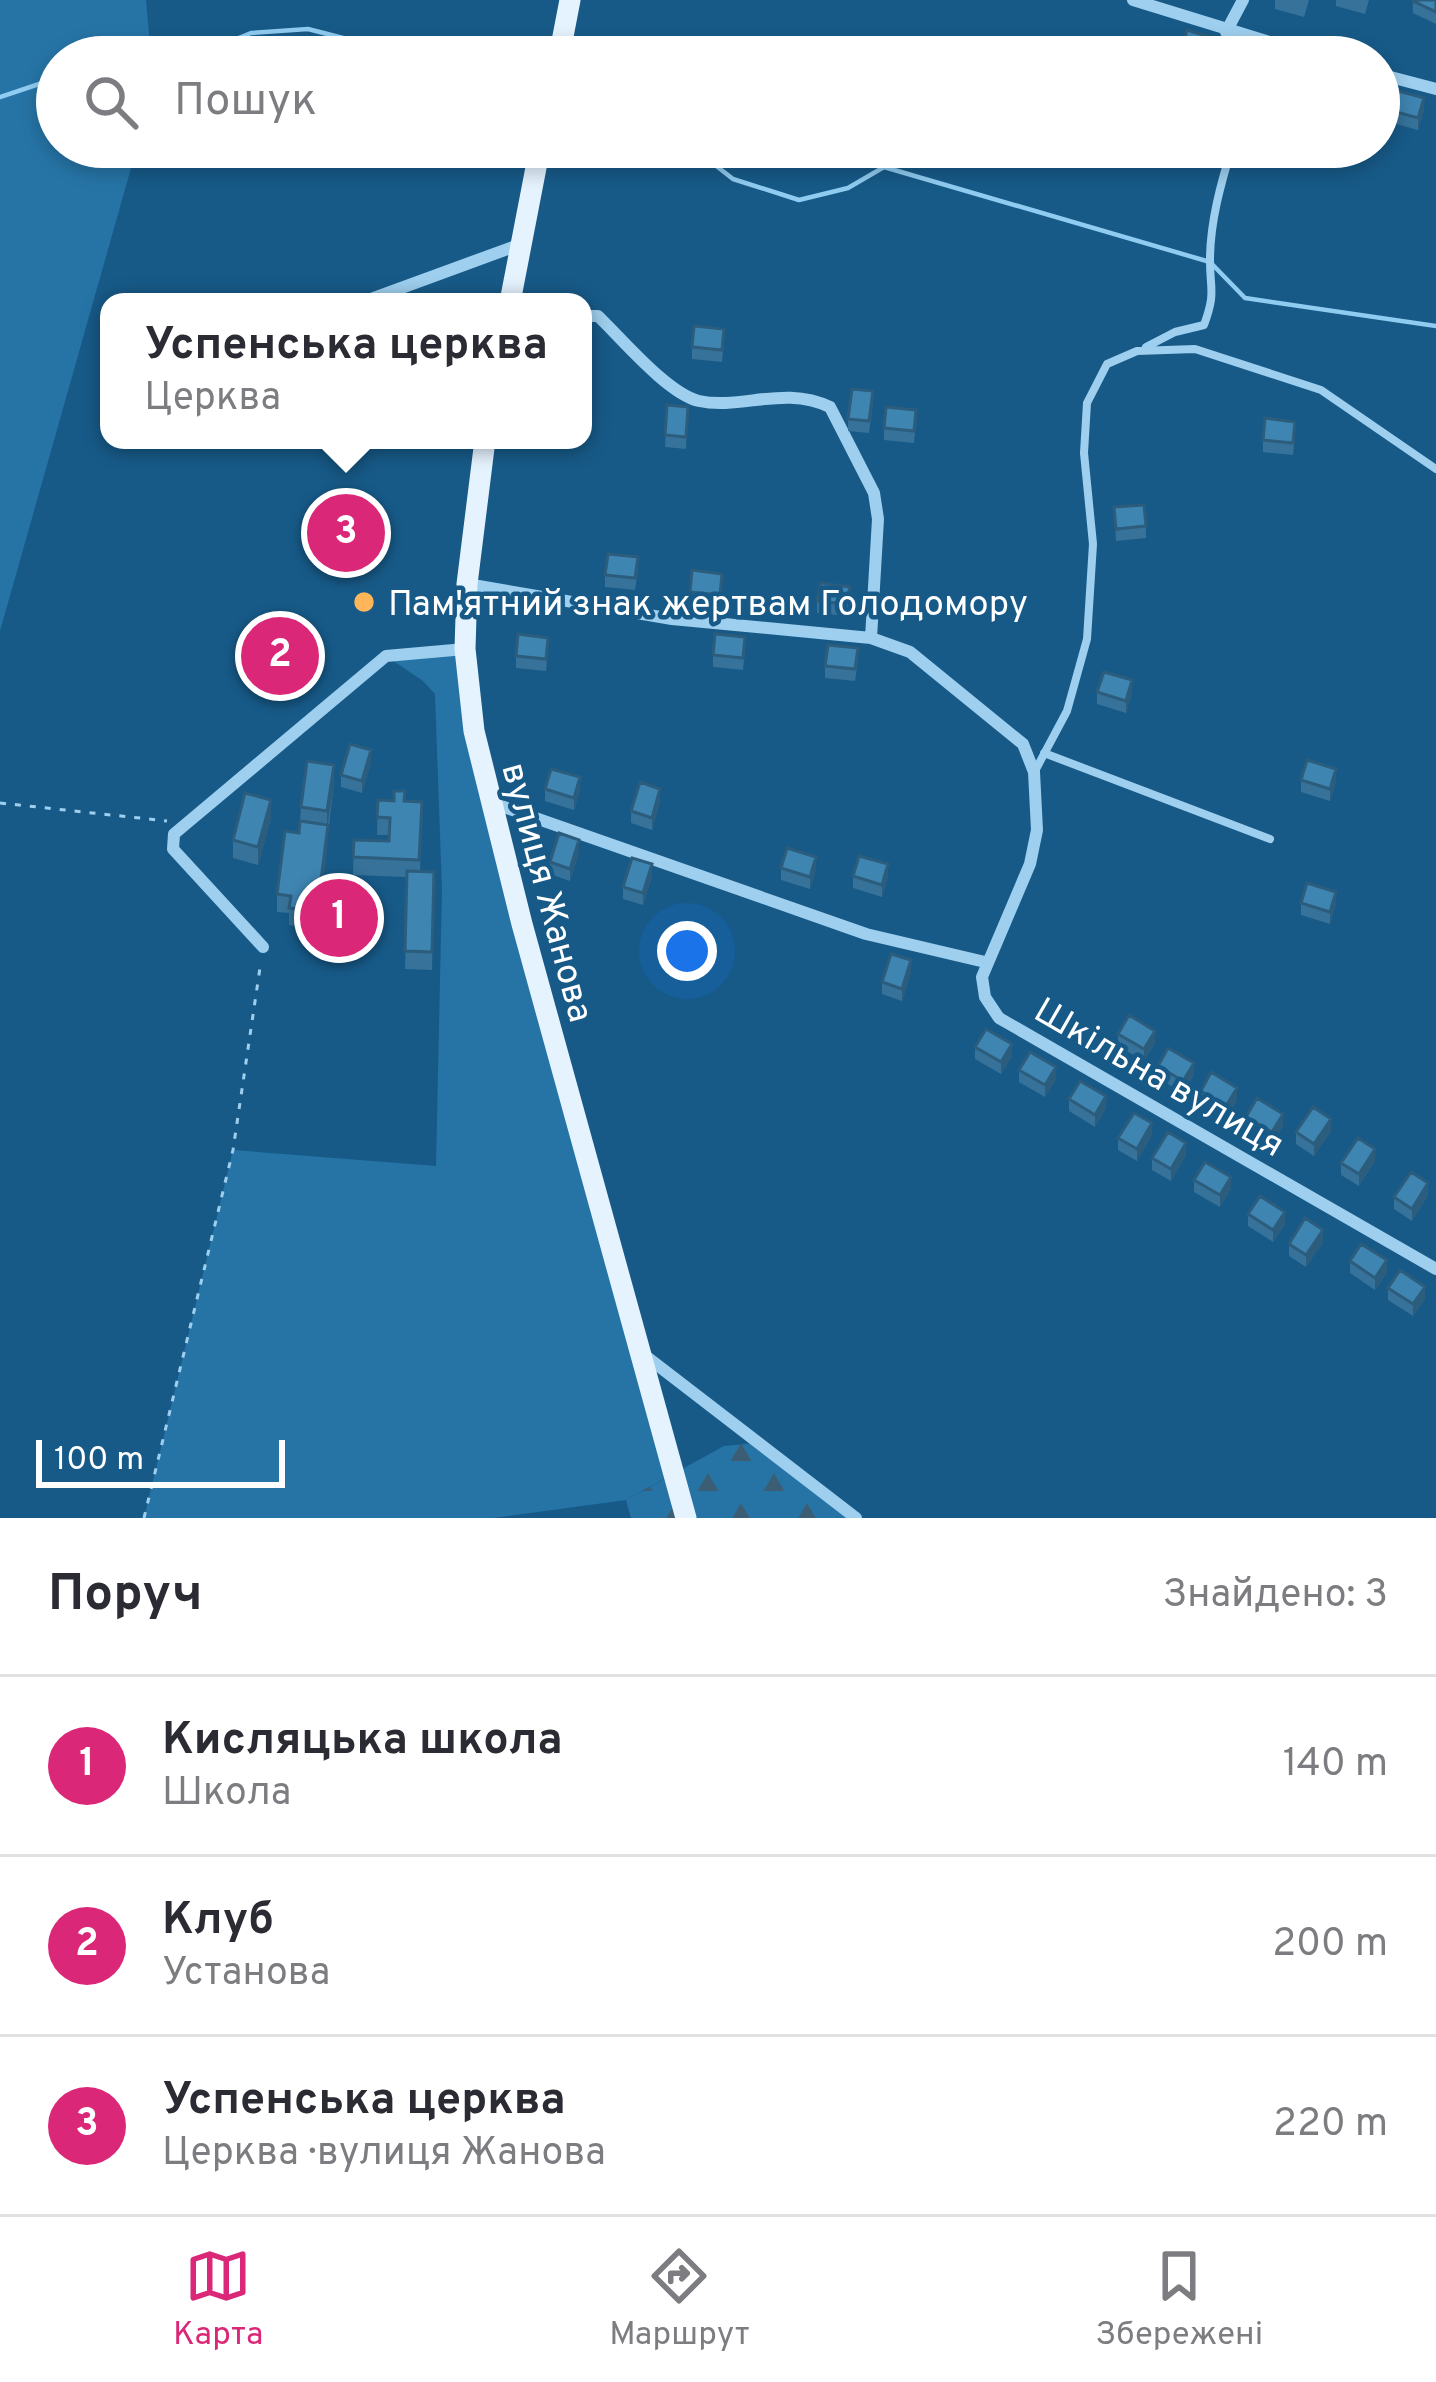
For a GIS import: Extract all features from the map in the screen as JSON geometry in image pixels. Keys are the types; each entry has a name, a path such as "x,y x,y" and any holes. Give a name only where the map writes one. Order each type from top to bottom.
{"main road":[{"path":"563,36 570,0"},
{"path":"512,293 536,168"},
{"name":"вулиця Жанова","path":"484,449 467,584 465,649 474,731 686,1518"}],"street":[{"path":"1133,0 1240,36"},
{"path":"1226,32 1243,0"},
{"path":"1400,80 1436,89"},
{"path":"387,293 520,244"},
{"path":"592,316 598,316 677,390 700,401 797,397 830,407 874,493 878,519 871,638"},
{"path":"467,584 672,619 871,638 910,652 1023,744 1034,772 1037,830 1019,898 986,962 866,934 490,802"},
{"path":"263,947 172,849 172,837 386,656 465,649"},
{"name":"Шкільна вулиця","path":"986,962 985,997 999,1018 1436,1269"},
{"path":"640,1351 856,1518"}],"lane":[{"path":"1034,772 1067,711 1087,639 1093,544 1084,453 1087,403 1106,364 1175,332 1204,325 1215,295 1210,262 1217,199 1226,168"},
{"path":"1139,350 1195,349 1321,390 1436,470"},
{"path":"1044,753 1270,838"}],"path":[{"path":"0,803 187,823"},
{"path":"144,1518 233,1150 263,947"}],"green space":[{"path":"0,0 146,0 149,36 36,36 36,168 131,168 0,631"},
{"path":"465,649 474,731 674,1473 626,1500 493,1518 144,1518 233,1150 436,1166 442,889 435,694 386,656"},
{"path":"758,1443 856,1518 631,1518 626,1500 724,1446"}],"building":[{"path":"1436,0 1436,12 1413,1"},
{"path":"1400,91 1424,98 1418,118 1400,113"},
{"path":"694,326 724,329 722,350 692,347"},
{"path":"852,389 873,391 869,421 848,419"},
{"path":"667,405 688,407 686,437 665,435"},
{"path":"886,407 916,410 914,431 884,428"},
{"path":"1265,418 1295,422 1293,443 1263,440"},
{"path":"344,501 362,502 361,515 371,515 371,529 362,528 361,542 343,541 344,527 321,526 321,514 344,515"},
{"path":"1144,505 1146,526 1116,529 1114,507"},
{"path":"608,554 638,557 635,578 605,575"},
{"path":"692,570 722,574 720,595 690,592"},
{"path":"821,583 850,587 846,604 817,601"},
{"path":"267,622 293,622 293,665 267,665"},
{"path":"518,634 548,638 546,659 516,656"},
{"path":"715,634 745,637 743,658 713,655"},
{"path":"828,645 858,648 855,669 825,666"},
{"path":"1104,672 1132,680 1126,701 1097,692"},
{"path":"350,744 371,750 362,781 341,775"},
{"path":"1307,760 1336,769 1330,789 1301,780"},
{"path":"307,761 334,765 327,811 301,807"},
{"path":"551,769 580,777 574,798 545,789"},
{"path":"640,782 660,789 652,818 631,811"},
{"path":"394,791 405,791 404,801 422,802 419,860 353,857 354,840 389,841 390,818 377,817 378,800 394,801"},
{"path":"245,793 271,800 258,847 233,840"},
{"path":"300,821 328,825 317,911 289,908 291,896 277,894 285,831 299,833"},
{"path":"559,833 579,840 570,869 550,862"},
{"path":"787,848 816,857 810,877 781,868"},
{"path":"859,856 888,864 882,885 853,876"},
{"path":"632,858 652,864 643,893 623,887"},
{"path":"407,871 434,872 432,952 405,951"},
{"path":"1307,883 1336,892 1330,912 1301,903"},
{"path":"891,954 911,960 902,989 882,982"},
{"path":"1129,1015 1155,1031 1144,1049 1118,1034"},
{"path":"986,1029 1012,1044 1001,1062 975,1047"},
{"path":"1168,1048 1194,1063 1183,1081 1158,1066"},
{"path":"1030,1052 1056,1067 1045,1085 1019,1070"},
{"path":"1211,1072 1237,1088 1226,1106 1201,1091"},
{"path":"1080,1081 1106,1096 1095,1115 1069,1099"},
{"path":"1257,1098 1283,1114 1272,1132 1246,1117"},
{"path":"1313,1107 1331,1119 1314,1144 1296,1132"},
{"path":"1134,1113 1152,1123 1137,1149 1118,1138"},
{"path":"1168,1132 1186,1143 1171,1169 1152,1158"},
{"path":"1358,1138 1375,1149 1359,1174 1341,1163"},
{"path":"1205,1162 1231,1177 1220,1195 1194,1180"},
{"path":"1411,1172 1428,1183 1412,1209 1394,1197"},
{"path":"1260,1196 1285,1212 1273,1230 1248,1214"},
{"path":"1305,1218 1323,1230 1306,1255 1289,1244"},
{"path":"1361,1244 1387,1260 1375,1278 1350,1261"},
{"path":"1400,1270 1425,1287 1413,1304 1388,1288"}],"waterway":[{"path":"244,36 308,29 335,36"},
{"path":"0,97 36,85"},
{"path":"719,168 733,179 799,200 848,188 882,168"},
{"path":"887,168 1210,262 1245,298 1436,326"}],"place":[{"name":"Успенська церква","path":"346,533"},
{"name":"Пам'ятний знак жертвам Голодомору","path":"364,602"},
{"name":"Клуб","path":"280,656"},
{"name":"Кисляцька школа","path":"339,918"}]}
